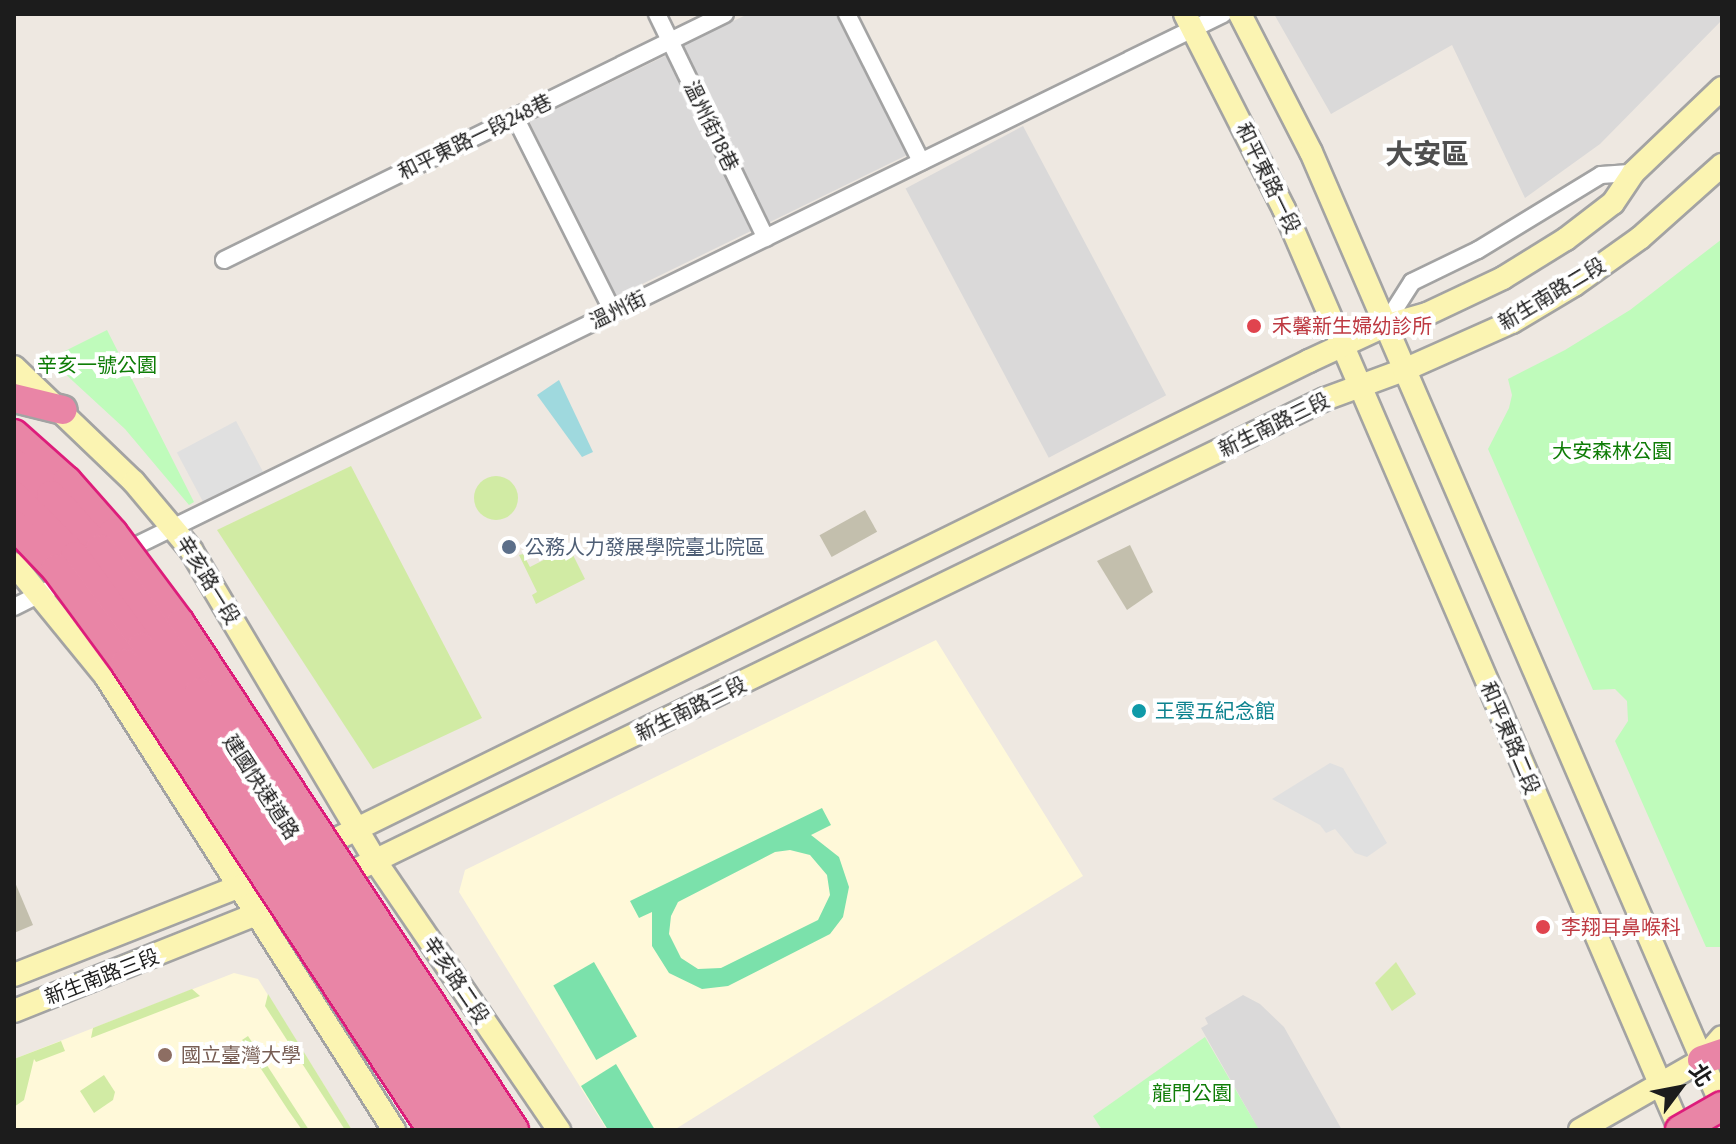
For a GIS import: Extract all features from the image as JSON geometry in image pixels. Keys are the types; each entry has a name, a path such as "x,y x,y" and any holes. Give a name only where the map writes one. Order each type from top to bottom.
{"highway":[{"path":"14,398 63,410"},
{"path":"14,434 67,481 104,522 180,623 514,1130"},
{"name":"建國快速道路","path":"14,463 51,495 100,549 199,692 484,1130"},
{"name":"建國快速道路","path":"14,496 75,556 141,647 457,1130"},
{"path":"14,525 56,569 125,663 432,1130"},
{"path":"1680,1130 1722,1106"}],"main road":[{"path":"1240,14 1311,152 1384,326 1712,1057 1722,1106"},
{"name":"和平東路一段","path":"1188,21 1271,180 1342,345"},
{"name":"新生南路二段","path":"1342,345 1384,326 1449,304 1503,278 1566,239 1613,203 1633,173 1722,88"},
{"name":"新生南路二段","path":"1358,384 1404,370 1512,322 1574,285 1640,238 1722,165"},
{"name":"和平東路二段","path":"1342,345 1680,1130"},
{"name":"新生南路三段","path":"14,975 240,886 1342,345"},
{"name":"辛亥路一段","path":"14,367 63,410 174,527 212,584 356,829"},
{"name":"新生南路三段","path":"14,1011 258,915 376,862 1358,384"},
{"path":"14,564 106,677 394,1130"},
{"name":"辛亥路二段","path":"356,829 559,1130"},
{"path":"1580,1130 1712,1057 1722,1037"}],"street":[{"name":"溫州街18巷","path":"657,14 766,238"},
{"name":"和平東路一段248巷","path":"224,260 725,14"},
{"path":"847,14 921,161"},
{"name":"溫州街","path":"14,607 921,161 1188,21 1223,14"},
{"path":"515,117 613,312"},
{"path":"1384,326 1412,282 1478,250 1601,175 1633,173"}],"shaded area":[{"path":"748,14 838,14 907,155 768,223 683,45"},
{"path":"1274,14 1722,14 1722,20 1600,144 1525,198 1452,45 1331,114"},
{"path":"667,55 752,230 615,297 529,122"},
{"path":"1023,126 1166,395 1049,458 906,188"},
{"path":"236,421 266,478 207,509 177,452"},
{"path":"865,510 877,532 832,557 820,535"},
{"path":"1130,545 1153,592 1127,610 1097,561"},
{"path":"936,640 1083,876 674,1130 607,1130 459,892 465,870"},
{"path":"1330,763 1343,768 1387,843 1367,857 1355,853 1335,829 1326,833 1320,825 1272,799"},
{"path":"14,880 33,925 14,933"},
{"name":"國立臺灣大學","path":"234,973 258,979 352,1130 14,1130 14,1059"},
{"path":"1243,995 1260,1004 1284,1027 1342,1130 1244,1130 1255,1123 1201,1028 1208,1024 1205,1018"}],"green space":[{"name":"大安森林公園","path":"1722,239 1722,947 1706,947 1615,741 1628,721 1627,701 1615,689 1593,690 1488,449 1509,408 1512,395 1508,379 1565,350 1630,310"},
{"name":"辛亥一號公園","path":"107,330 194,502 189,505 125,429 49,359"},
{"path":"351,466 482,718 373,769 217,530"},
{"path":"496,476 511,483 518,498 511,513 496,520 481,513 474,498 481,483"},
{"path":"569,547 585,579 536,604 532,595 537,592 519,555 523,554 530,567"},
{"path":"822,808 831,825 811,835 839,857 849,887 843,917 830,934 728,986 702,989 669,973 652,946 652,912 639,918 630,901","holes":["790,850 810,855 827,875 830,895 818,920 721,968 698,969 681,958 669,934 671,916 678,902 775,852"]},
{"path":"594,962 637,1036 596,1060 553,986"},
{"path":"1396,962 1416,994 1392,1011 1375,983"},
{"path":"192,989 200,996 91,1038 93,1028"},
{"path":"268,994 352,1130 345,1130 265,1006"},
{"path":"248,1036 309,1130 302,1130 242,1040"},
{"name":"龍門公園","path":"1205,1037 1258,1128 1102,1130 1093,1116"},
{"path":"61,1041 65,1051 36,1062 34,1059 24,1100 14,1107 14,1059"},
{"path":"616,1064 655,1130 608,1130 581,1086"},
{"path":"104,1075 115,1092 113,1100 94,1113 80,1091"}],"water":[{"path":"559,380 593,452 582,457 537,395"}],"place":[{"name":"禾馨新生婦幼診所","path":"1254,326"},
{"name":"公務人力發展學院臺北院區","path":"509,547"},
{"name":"王雲五紀念館","path":"1139,711"},
{"name":"李翔耳鼻喉科","path":"1543,927"},
{"name":"國立臺灣大學","path":"165,1055"}],"district":[{"name":"大安區","path":"1427,155"}]}
